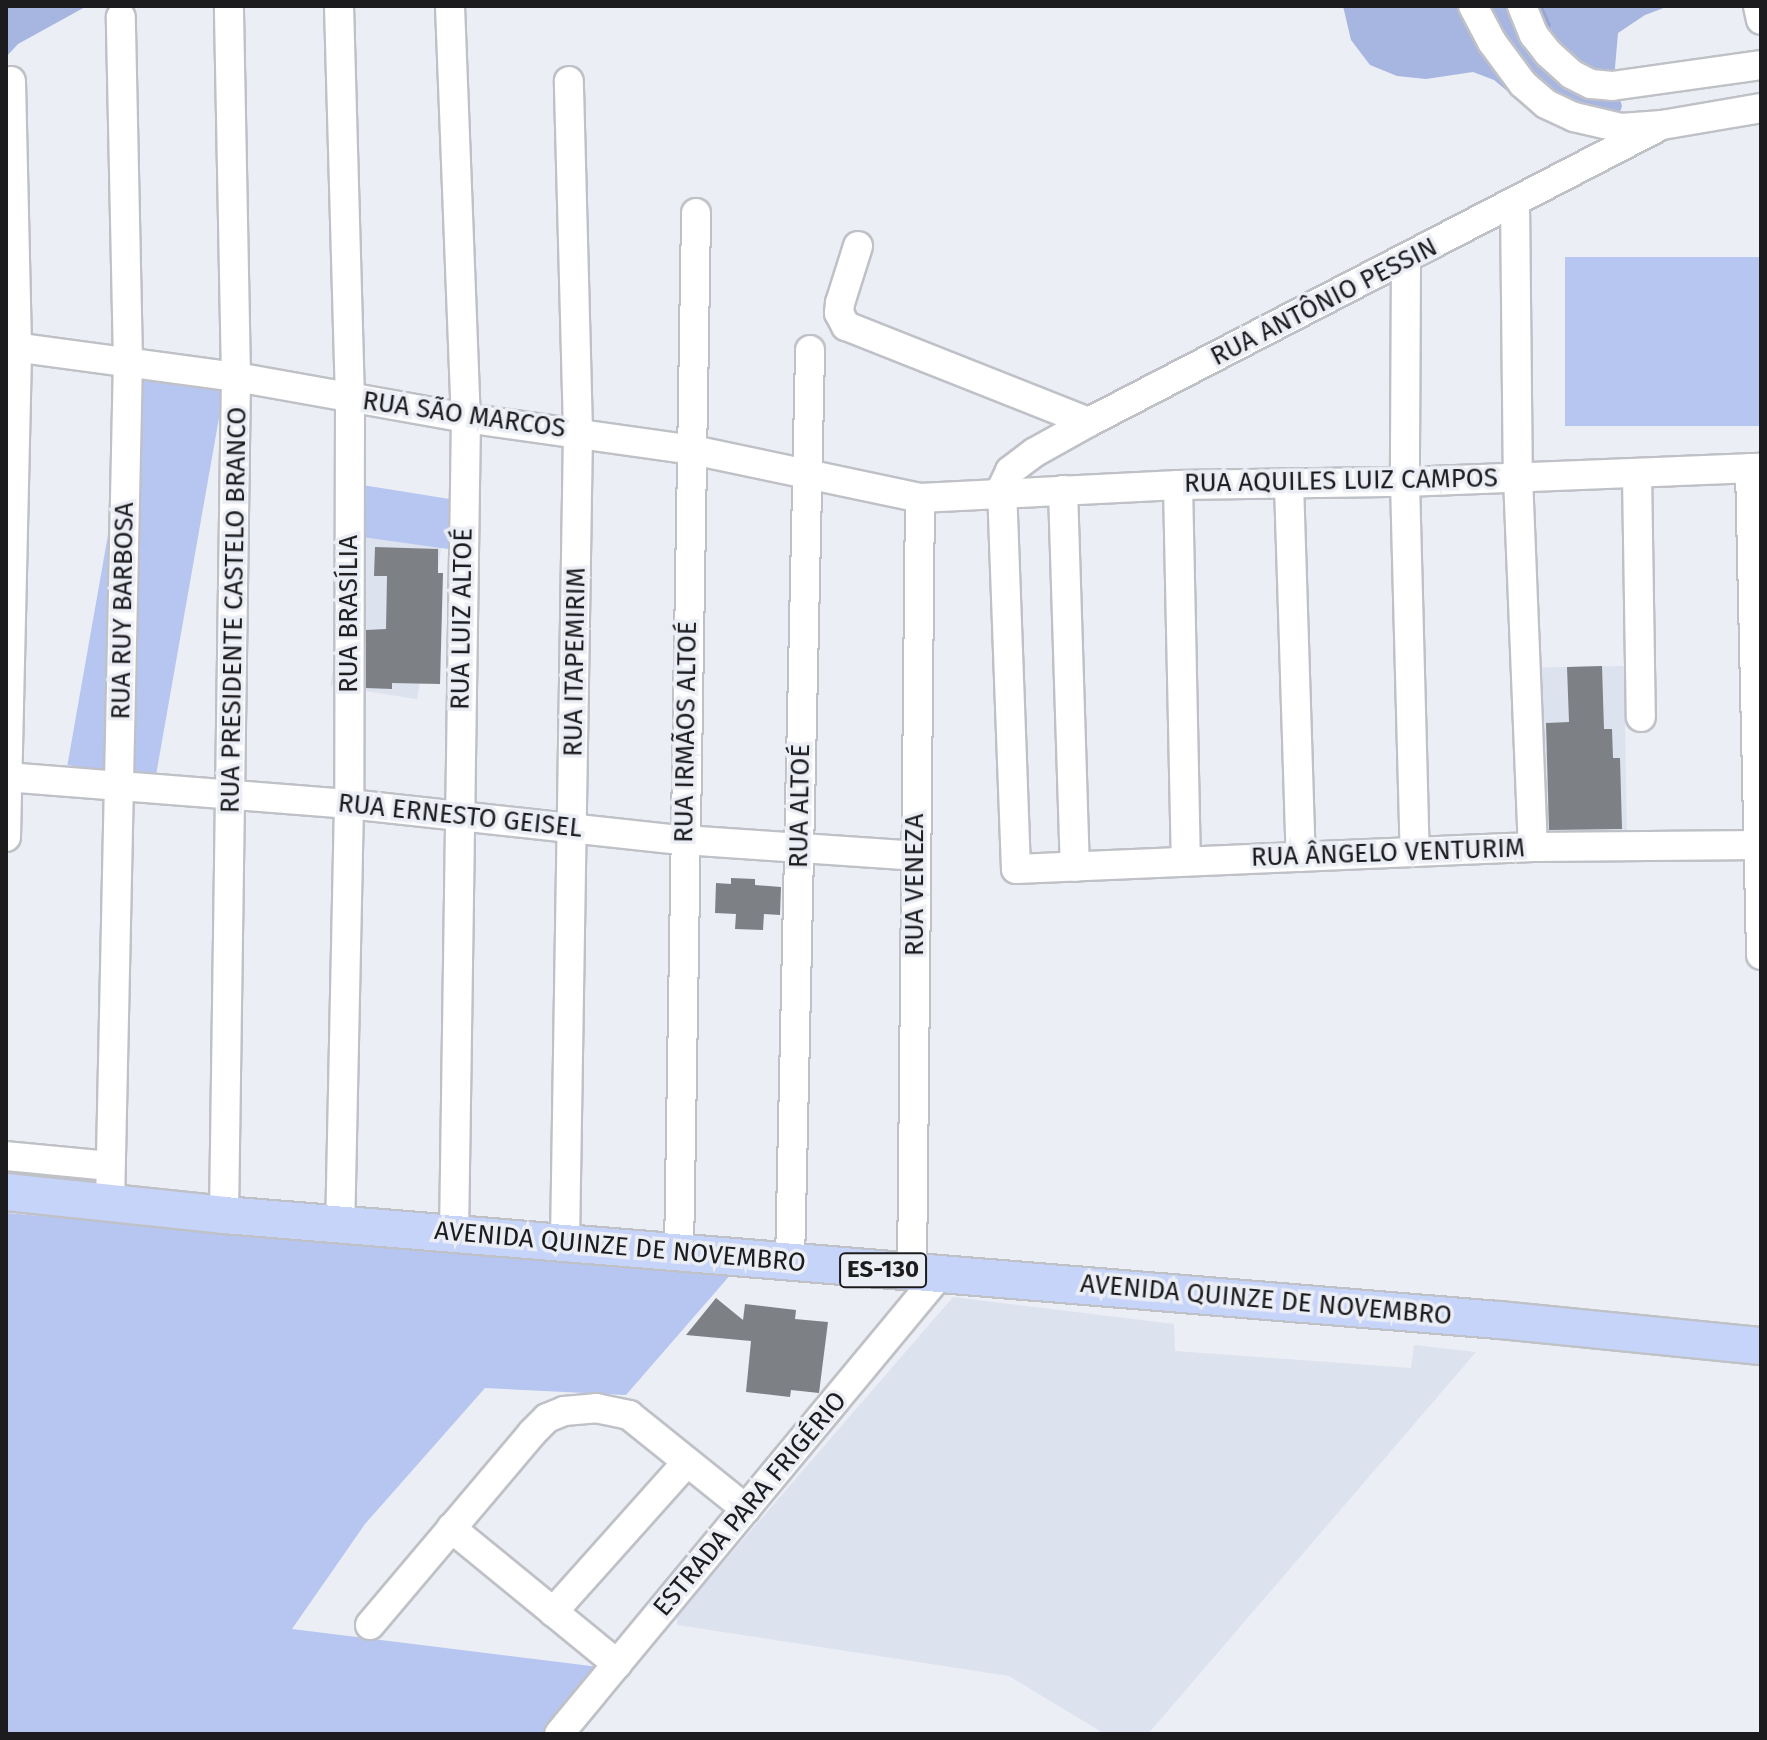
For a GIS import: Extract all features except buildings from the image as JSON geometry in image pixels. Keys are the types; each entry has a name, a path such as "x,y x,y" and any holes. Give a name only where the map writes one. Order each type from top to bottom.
{"main road":[{"name":"AVENIDA QUINZE DE NOVEMBRO","path":"6,1192 224,1215 1483,1318 1761,1346"}],"street":[{"name":"RUA PRESIDENTE CASTELO BRANCO","path":"224,1215 233,794 236,377 229,6"},
{"name":"RUA BRASÍLIA","path":"339,6 350,398 349,804 340,1223"},
{"name":"RUA LUIZ ALTOÉ","path":"450,6 466,418 457,816 454,1232"},
{"path":"1473,6 1509,68 1546,104 1603,125 1662,125 1761,108"},
{"path":"1522,6 1534,35 1548,53 1571,74 1591,84 1612,86 1761,65"},
{"path":"1758,6 1761,20"},
{"name":"RUA RUY BARBOSA","path":"110,1204 128,362 121,17"},
{"path":"6,837 12,346 11,81"},
{"name":"RUA ITAPEMIRIM","path":"565,1242 578,432 569,81"},
{"name":"RUA ANTÔNIO PESSIN","path":"1002,494 1004,478 1019,463 1089,422 1406,261 1662,125"},
{"path":"1515,203 1518,477 1533,847"},
{"name":"RUA IRMÃOS ALTOÉ","path":"679,1252 683,840 696,213"},
{"path":"858,246 840,303 839,313 846,326 1089,422"},
{"path":"1406,261 1405,482 1415,852"},
{"name":"RUA SÃO MARCOS","path":"12,346 236,377 466,418 693,450 920,498"},
{"name":"RUA ALTOÉ","path":"790,1262 810,350"},
{"path":"1756,468 1761,955"},
{"name":"RUA AQUILES LUIZ CAMPOS","path":"920,498 1178,485 1405,482 1756,468"},
{"path":"1637,474 1641,717"},
{"path":"1289,484 1301,857"},
{"path":"1178,485 1186,861"},
{"path":"1063,490 1075,867"},
{"name":"RUA ÂNGELO VENTURIM","path":"1002,494 1016,869 1533,847 1759,845"},
{"name":"RUA VENEZA","path":"920,498 915,856 926,1273"},
{"name":"RUA ERNESTO GEISEL","path":"7,777 349,804 683,840 915,856"},
{"path":"6,1156 109,1166"},
{"name":"ESTRADA PARA FRIGÉRIO","path":"559,1734 746,1509 926,1273"},
{"path":"370,1625 541,1423 564,1411 596,1408 620,1411 746,1509"},
{"path":"553,1612 687,1462"},
{"path":"451,1528 617,1664"}],"shaded area":[{"path":"6,6 87,6 18,44 6,57"},
{"path":"1343,6 1669,6 1645,15 1618,33 1614,79 1622,106 1616,125 1546,116 1518,100 1494,80 1473,72 1426,79 1397,76 1370,65 1351,40"},
{"path":"1565,257 1761,257 1761,426 1565,426"},
{"path":"136,376 224,391 155,780 67,765"},
{"path":"362,485 449,499 417,699 330,686"},
{"path":"362,485 449,499 448,549 362,537"},
{"path":"1624,666 1627,835 1543,836 1540,667"},
{"path":"6,1213 732,1273 626,1395 485,1388 365,1524 292,1629 599,1667 542,1734 6,1734"},
{"path":"953,1297 1174,1324 1175,1351 1411,1368 1414,1345 1476,1352 1148,1734 1105,1734 1009,1676 677,1625 677,1616"}],"waterway":[{"path":"1539,6 1548,25"}]}
